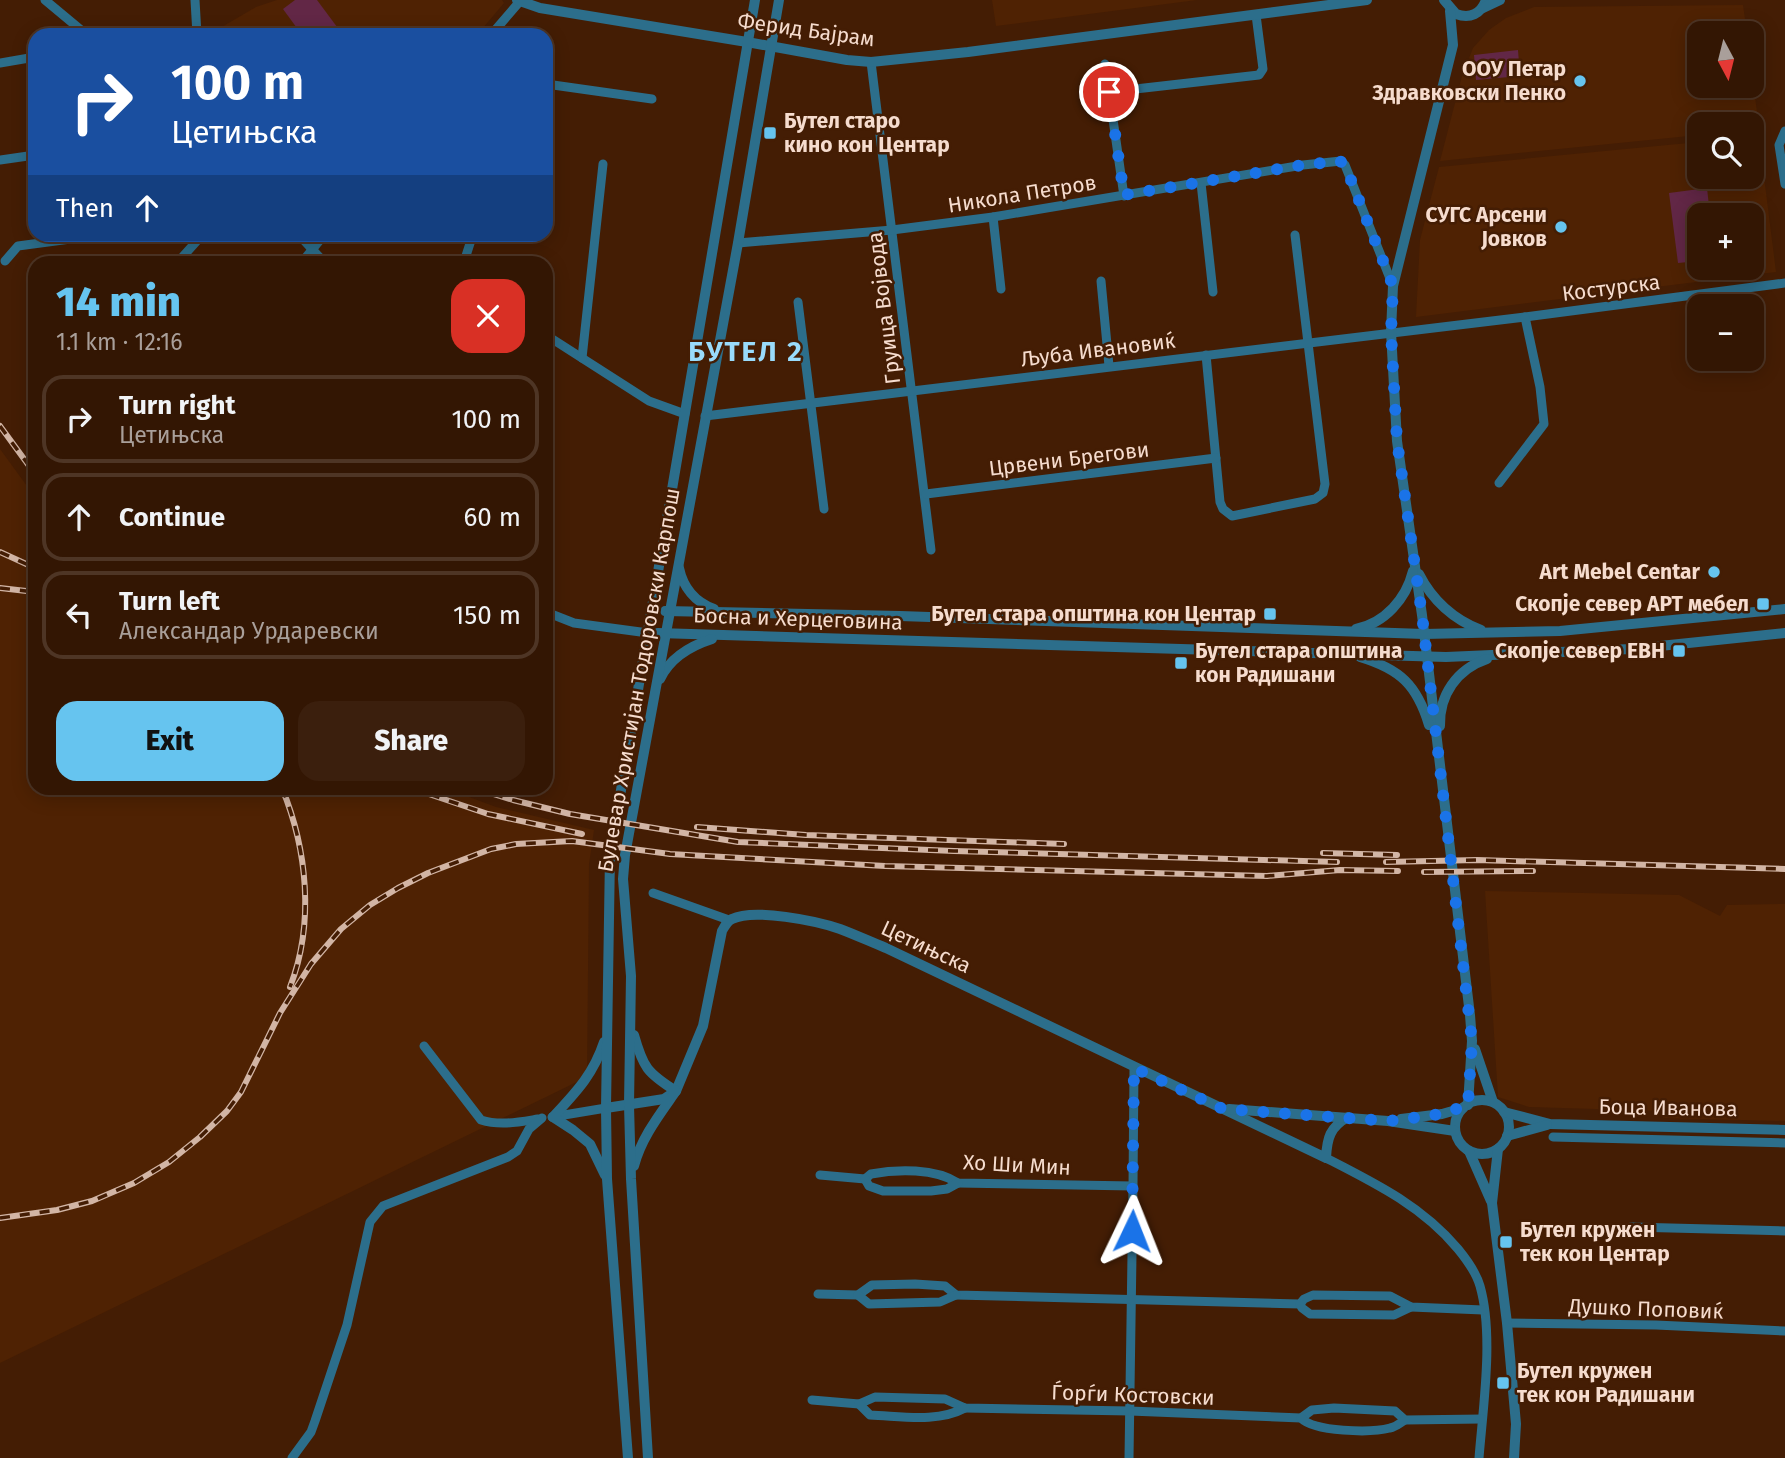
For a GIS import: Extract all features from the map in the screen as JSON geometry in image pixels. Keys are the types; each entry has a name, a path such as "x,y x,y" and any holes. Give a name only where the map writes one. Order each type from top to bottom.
{"street":[{"path":"45,0 79,28"},
{"path":"195,0 197,28"},
{"name":"Булевар Христијан Тодоровски Карпош","path":"628,1458 607,1179 610,855 755,0"},
{"name":"Булевар Христијан Тодоровски Карпош","path":"648,1458 631,1179 629,1105 632,1026 623,879 625,855 738,243 779,0"},
{"name":"Ферид Бајрам","path":"519,1 540,8 871,62 968,52 1367,0"},
{"path":"1431,0 1447,5 1461,16 1470,16"},
{"path":"1500,0 1485,4 1470,16 1452,45 1393,286 1391,332 1397,441 1424,634 1472,1041 1493,1102 1504,1112 1509,1128 1498,1149 1492,1203 1516,1424 1514,1458"},
{"path":"497,28 519,1"},
{"path":"1447,5 1452,45"},
{"path":"1109,92 1259,75 1263,69 1256,15"},
{"path":"0,63 28,58"},
{"name":"Груица Војвода","path":"871,62 931,550"},
{"path":"1105,64 1124,195"},
{"path":"553,85 652,99"},
{"path":"1785,131 1779,145 1785,184"},
{"path":"0,160 28,156"},
{"name":"Никола Петров","path":"738,243 892,230 993,217 1340,161 1345,165 1393,286"},
{"path":"582,358 603,164"},
{"path":"1202,183 1213,292"},
{"path":"993,217 1000,289"},
{"path":"1206,355 1220,502 1223,509 1232,516 1315,499 1323,493 1325,484 1295,235"},
{"path":"5,261 18,246 48,242"},
{"path":"183,256 196,242"},
{"path":"305,242 318,256"},
{"path":"307,256 318,242"},
{"path":"1101,281 1109,366"},
{"name":"Костурска","path":"1391,332 1785,284"},
{"path":"798,302 824,509"},
{"path":"1499,483 1544,424 1540,387 1525,317"},
{"name":"Љуба Ивановиќ","path":"705,416 1391,332"},
{"path":"553,339 649,401 685,414"},
{"name":"Црвени Брегови","path":"926,494 1216,458"},
{"path":"678,561 681,579 693,596 705,606 723,612"},
{"path":"1345,631 1370,624 1392,609 1403,596 1415,565"},
{"path":"1415,565 1433,596 1446,609 1461,621 1488,633"},
{"name":"Босна и Херцеговина","path":"652,611 1424,634 1560,631 1785,609"},
{"path":"553,615 574,623 648,633"},
{"name":"Босна и Херцеговина","path":"648,633 1344,652 1426,657 1631,649 1785,633"},
{"path":"655,688 663,672 680,654 697,643 729,637"},
{"path":"1344,652 1387,667 1401,675 1413,688 1425,713 1438,764"},
{"path":"1438,764 1441,747 1440,716 1447,691 1456,678 1469,668 1482,660 1500,656"},
{"path":"631,1179 637,1154 676,1091 703,1026 716,953 722,931 729,920 653,893"},
{"name":"Цетињска","path":"729,920 742,915 761,915 798,919 838,928 886,948 1326,1157"},
{"path":"632,1026 643,1064 658,1080 676,1091"},
{"path":"292,1458 311,1432 348,1325 370,1222 376,1213 383,1206 508,1157 517,1151 528,1129 547,1118 585,1083 598,1061 608,1029"},
{"path":"1472,1041 1465,1106 1455,1123 1455,1131 1458,1139 1469,1151 1492,1203"},
{"path":"424,1046 481,1120 491,1123 513,1123 664,1099 676,1091"},
{"path":"1129,1458 1134,1068"},
{"path":"1388,1121 1442,1114 1475,1101 1493,1102"},
{"path":"1223,1109 1348,1117 1455,1131"},
{"name":"Боца Иванова","path":"1504,1112 1550,1124 1785,1130"},
{"path":"1348,1117 1330,1131 1326,1157 1388,1190 1419,1211 1447,1236 1468,1261 1480,1285 1486,1371 1479,1458"},
{"path":"547,1118 573,1130 590,1144 607,1179"},
{"name":"Боца Иванова","path":"1507,1136 1550,1124"},
{"path":"1553,1137 1785,1143"},
{"path":"1469,1151 1484,1154 1498,1149"},
{"name":"Хо Ши Мин","path":"820,1175 865,1179 870,1174 903,1171 936,1173 958,1183 1133,1186"},
{"path":"865,1179 869,1185 883,1191 940,1191 958,1183"},
{"path":"1631,1227 1785,1231"},
{"path":"818,1294 858,1295 872,1285 915,1283 944,1286 956,1295"},
{"path":"858,1295 869,1304 940,1302 956,1295 1300,1304"},
{"path":"1300,1304 1304,1298 1313,1296 1371,1295 1390,1296 1411,1307 1483,1310"},
{"path":"1300,1304 1310,1314 1394,1315 1411,1307"},
{"name":"Душко Поповиќ","path":"1507,1323 1656,1325 1785,1331"},
{"name":"Ѓoрѓи Костовски","path":"813,1400 859,1404 875,1397 945,1399 965,1408 1130,1411 1300,1419 1315,1427 1360,1430 1394,1427 1405,1420 1482,1419"},
{"name":"Ѓoрѓи Костовски","path":"859,1404 870,1415 930,1417 952,1415 965,1408"},
{"name":"Ѓoрѓи Костовски","path":"1300,1419 1312,1410 1335,1408 1395,1411 1405,1420"}],"shaded area":[{"path":"277,0 502,0 504,3 483,28 220,28 256,7"},
{"path":"295,0 317,0 338,28 297,28 283,9"},
{"path":"992,0 1197,0 996,26"},
{"name":"ООУ Петар Здравковски Пенко","path":"1743,5 1745,21 1687,21 1687,98 1755,98 1757,112 1687,112 1687,136 1440,161 1462,76 1473,48 1489,30 1506,18 1534,7"},
{"path":"1518,50 1520,76 1476,80 1474,55"},
{"name":"СУГС Арсени Јовков","path":"1687,143 1687,189 1764,189 1764,177 1776,272 1764,274 1764,203 1687,203 1687,280 1712,280 1416,317 1420,240 1439,167"},
{"path":"1707,189 1709,203 1687,203 1687,262 1678,263 1669,193"},
{"path":"0,449 28,487 28,795 464,795 496,807 594,830 589,864 587,1077 0,1363"},
{"path":"1485,891 1679,895 1720,916 1727,905 1785,904 1785,1121 1663,1118 1662,1111 1529,1107 1498,1097"}],"railway":[{"path":"0,426 28,464"},
{"path":"0,552 28,565"},
{"path":"0,588 28,591"},
{"path":"285,795 297,836 305,886 303,937 290,987"},
{"path":"432,795 488,814 582,834"},
{"path":"497,795 570,814 738,842 1337,862"},
{"path":"697,827 806,835 1064,844"},
{"path":"0,1218 57,1210 92,1201 134,1183 169,1162 227,1111 241,1092 280,1013 311,964 341,929 370,905 398,888 428,873 491,849 516,844 572,841 670,854 885,866 1267,876 1340,870 1398,871"},
{"path":"1323,853 1397,855"},
{"path":"1386,862 1477,860 1785,869"},
{"path":"1424,872 1533,871"}],"place":[{"name":"ООУ Петар Здравковски Пенко","path":"1580,81"},
{"name":"Бутел старо кино кон Центар","path":"770,133"},
{"name":"СУГС Арсени Јовков","path":"1561,227"},
{"name":"Art Mebel Centar","path":"1714,572"},
{"name":"Скопје север АРТ мебел","path":"1763,604"},
{"name":"Бутел стара општина кон Центар","path":"1270,614"},
{"name":"Скопје север ЕВН","path":"1679,651"},
{"name":"Бутел стара општина кон Радишани","path":"1181,663"},
{"name":"Бутел кружен тек кон Центар","path":"1506,1242"},
{"name":"Бутел кружен тек кон Радишани","path":"1503,1383"}],"district":[{"name":"БУТЕЛ 2","path":"746,351"}],"route":[{"path":"1109,92 1124,195 1340,161 1345,165 1393,286 1391,332 1397,441 1422,615 1472,1041 1468,1105 1442,1114 1388,1121 1295,1112 1223,1109 1134,1068 1132,1231"}]}
